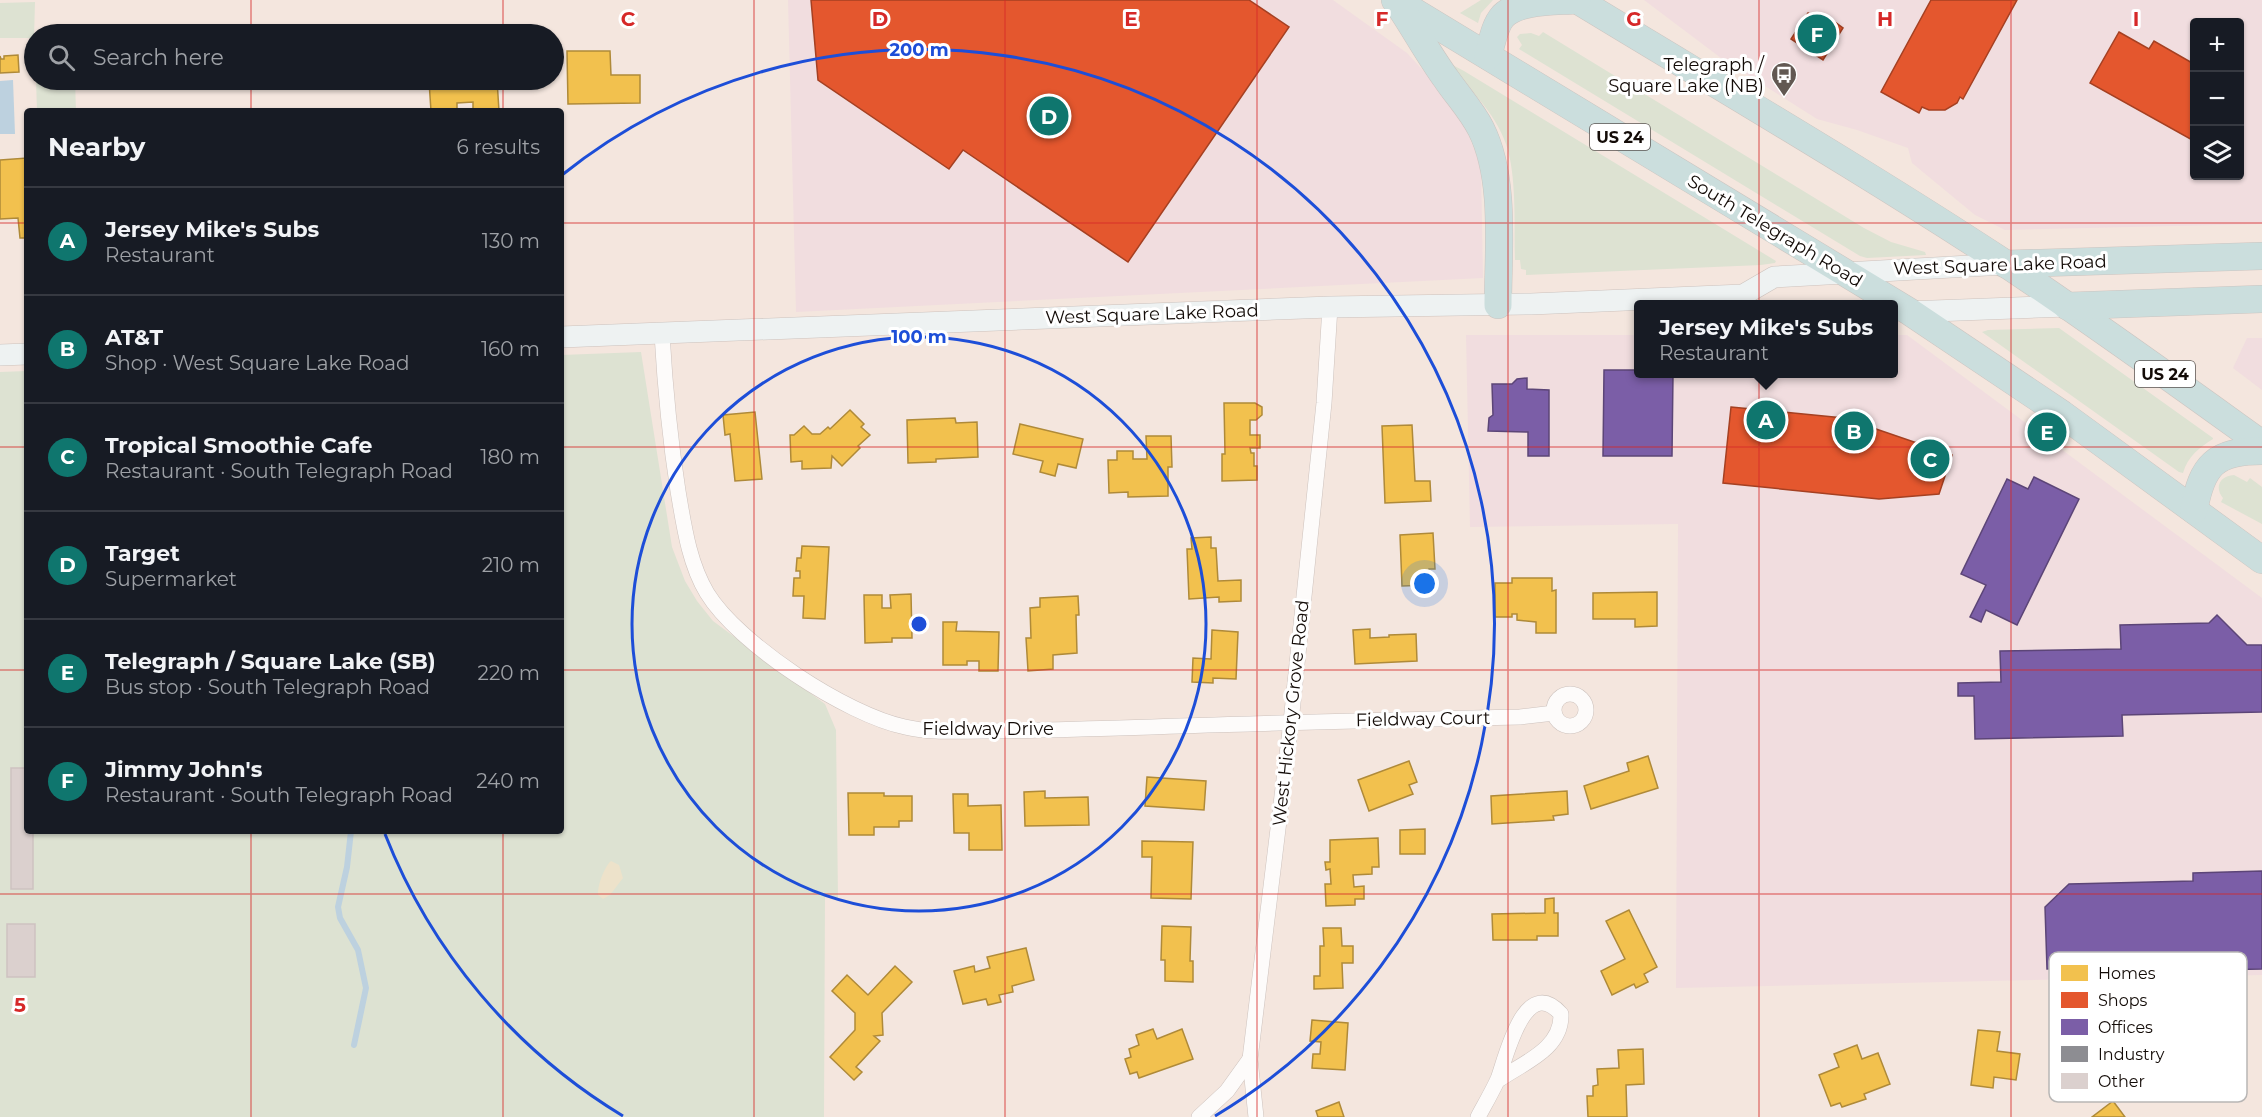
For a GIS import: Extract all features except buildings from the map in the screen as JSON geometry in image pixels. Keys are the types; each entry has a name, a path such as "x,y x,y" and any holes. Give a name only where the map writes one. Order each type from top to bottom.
{"highway":[{"path":"1396,0 1404,0"},
{"path":"1396,0 1447,80 1471,111 1489,148 1497,200 1498,305"},
{"name":"South Telegraph Road","path":"1396,0 1844,273 1883,300"},
{"path":"1488,56 1496,26 1513,8 1527,4 1577,0"},
{"name":"US 24","path":"1577,0 1833,155 2005,264 2262,444"},
{"name":"West Square Lake Road","path":"2005,264 2262,256"},
{"path":"2067,306 2262,300"},
{"name":"South Telegraph Road","path":"1902,313 2062,414 2262,560"},
{"path":"2194,510 2203,476 2210,465 2222,457 2241,451 2262,451"}],"street":[{"name":"West Square Lake Road","path":"1751,300 1774,277 2005,264"},
{"name":"West Square Lake Road","path":"564,337 1330,307 1634,302"},
{"path":"1902,313 2067,306"},
{"name":"West Hickory Grove Road","path":"1257,1117 1250,1059 1291,722 1324,403 1330,307"},
{"name":"Fieldway Drive","path":"662,334 665,393 673,461 690,550 700,581 713,602 737,629 830,696 878,720 907,728 934,731 1028,731 1291,722"},
{"path":"0,355 24,354"},
{"name":"Fieldway Court","path":"1291,722 1520,717 1554,713"},
{"path":"1478,1117 1497,1081 1521,1018 1534,1005 1555,1007 1561,1014 1562,1023 1554,1041 1545,1051 1497,1081"},
{"path":"1199,1117 1227,1092 1250,1059"}],"shaded area":[{"path":"788,0 1333,0 1407,53 1457,107 1481,166 1483,278 796,312"},
{"path":"1644,0 2262,0 2262,224 2005,230 1975,215 1912,163 1908,148 1817,119 1721,58"},
{"path":"1466,335 1634,335 1634,378 1898,378 1898,335 1907,335 2262,598 2262,975 2247,975 2247,952 2049,952 2049,980 1676,988 1678,524 1470,527"},
{"path":"2247,338 2262,338 2262,390 2233,368"}],"green space":[{"path":"1481,0 1493,0 1481,13 1478,23 1460,13"},
{"path":"35,2 34,24 24,24 24,38 0,38 0,3"},
{"path":"1543,32 1864,228 1891,242 1925,252 1926,255 1867,258 1860,256 1519,49 1522,45 1517,37 1520,34 1531,33 1539,36"},
{"path":"1445,61 1776,261 1775,263 1526,275 1526,270 1521,269 1520,260 1515,260 1512,171 1506,144 1488,110"},
{"path":"36,90 75,90 76,108 37,108"},
{"path":"2059,328 2213,438 2191,457 2183,473 1982,332"},
{"path":"641,352 672,547 685,581 713,621 825,704 836,730 838,898 825,897 824,1117 0,1117 0,372 24,371 24,834 564,834 564,355"},
{"path":"2234,475 2247,482 2250,478 2262,487 2262,524 2221,502 2223,498 2219,490 2220,483 2225,477"}],"sand":[{"path":"611,861 619,865 623,878 610,895 603,899 598,895 599,887"}],"water":[{"path":"13,80 15,134 0,134 0,81"}],"waterway":[{"path":"351,834 347,867 338,907 340,918 358,950 366,988 354,1045"}],"place":[{"name":"Jimmy John's","path":"1817,34"},
{"name":"Telegraph / Square Lake (NB)","path":"1784,98"},
{"name":"Target","path":"1049,116"},
{"name":"Jersey Mike's Subs","path":"1766,420"},
{"name":"AT&T","path":"1854,431"},
{"name":"Telegraph / Square Lake (SB)","path":"2047,432"},
{"name":"Tropical Smoothie Cafe","path":"1930,459"}]}
